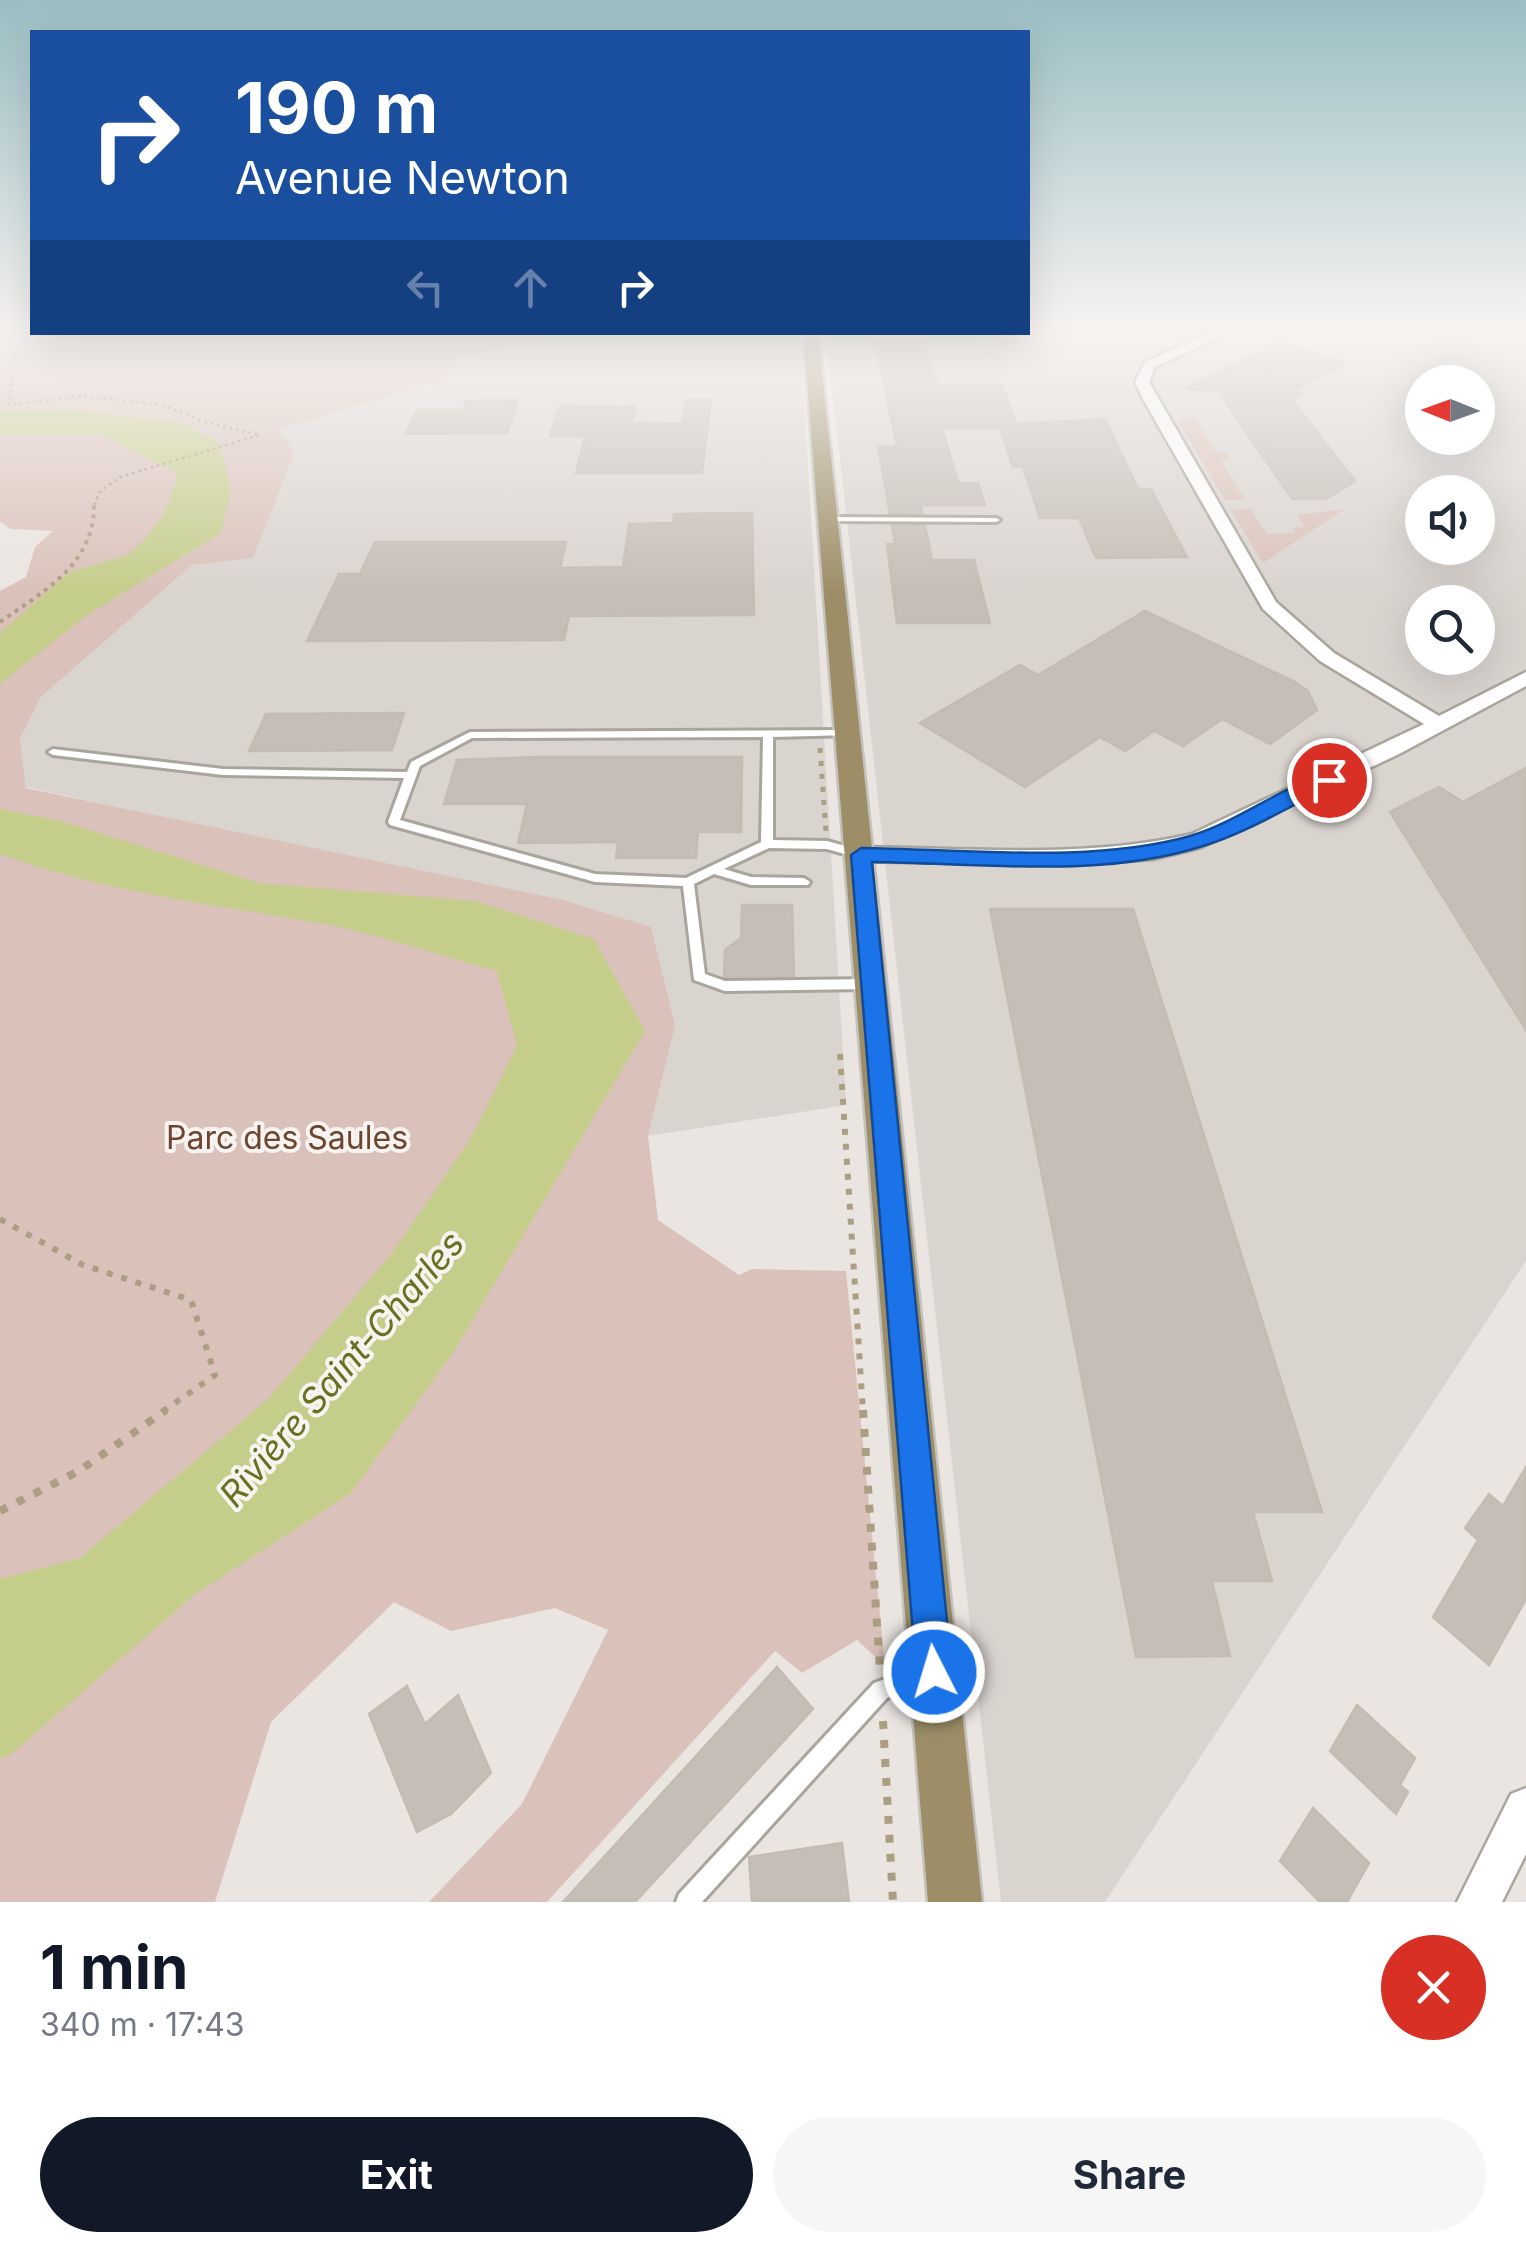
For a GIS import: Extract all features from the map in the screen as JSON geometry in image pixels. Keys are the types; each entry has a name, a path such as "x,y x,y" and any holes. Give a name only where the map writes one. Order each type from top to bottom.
{"main road":[{"path":"818,416 828,518 834,742 861,855 954,1902"}],"street":[{"path":"1160,416 1268,605 1288,628 1314,651 1440,724"},
{"path":"861,855 1072,857 1153,851 1199,840 1440,724 1526,678"},
{"path":"1480,1902 1526,1809"}],"lane":[{"path":"828,518 996,520"},
{"path":"767,844 768,734"},
{"path":"834,742 768,734 470,736 415,764 394,822 595,878 688,882 767,844 827,846 861,855"},
{"path":"53,752 223,772 411,775"},
{"path":"714,870 752,881 804,882"},
{"path":"688,882 700,977 725,986 874,984"},
{"path":"688,1901 881,1690 934,1672"}],"path":[{"path":"0,622 60,580 92,535 91,501 101,488 260,435 189,416"},
{"path":"826,835 834,742"},
{"path":"840,1054 893,1902"},
{"path":"0,1219 83,1264 191,1300 216,1375 78,1471 0,1511"}],"shaded area":[{"path":"314,416 805,416 846,1105 648,1136 675,1026 260,838 26,787 20,739 41,697 192,565 253,558 278,430"},
{"path":"835,416 1405,416 1405,455 1495,455 1495,416 1526,416 1526,1261 1105,1902 1001,1902"}],"green space":[{"name":"Parc des Saules","path":"0,416 323,416 279,429 294,453 253,558 192,565 41,697 20,739 26,788 563,900 651,927 675,1026 648,1136 658,1220 739,1275 752,1269 846,1271 885,1666 857,1640 802,1673 775,1651 547,1902 429,1902 522,1804 608,1630 555,1608 451,1631 394,1602 271,1722 215,1902 0,1902 0,591 26,577 35,547 53,531 11,529 0,522"},
{"path":"1194,417 1216,452 1227,453 1231,460 1221,461 1245,500 1225,500 1178,421"},
{"path":"1251,509 1267,534 1296,533 1293,528 1305,527 1297,515 1345,509 1263,563 1231,510"}],"water":[{"path":"0,416 121,416 182,423 219,443 231,489 221,533 87,615 0,684 0,633 70,572 167,543 186,509 182,476 100,434 0,434"},
{"name":"Rivière Saint-Charles","path":"0,809 61,821 259,883 475,901 594,939 645,1031 453,1353 351,1493 194,1595 9,1756 0,1758 0,1579 80,1558 269,1398 392,1253 470,1140 517,1046 497,971 336,926 155,895 38,867 0,854"}],"building":[{"path":"414,416 513,416 507,433 406,434"},
{"path":"557,416 633,416 632,423 683,424 684,416 709,416 702,473 576,473 585,436 550,436"},
{"path":"891,416 1013,416 1016,424 1105,419 1138,489 1151,489 1187,557 1096,558 1079,518 1040,518 1023,467 1013,467 1000,428 942,428 958,483 978,483 985,505 921,505 922,514 890,514 878,446 897,446"},
{"path":"1235,416 1304,416 1355,481 1326,499 1292,499"},
{"path":"752,513 754,615 569,616 564,640 307,641 339,574 360,574 375,542 566,542 560,568 623,567 629,524 673,523 674,514"},
{"path":"892,525 925,525 932,560 974,560 990,623 897,623 887,544 895,544"},
{"path":"1145,611 1295,682 1308,691 1317,710 1270,744 1222,719 1183,746 1154,731 1125,751 1100,737 1025,787 920,723 1020,665 1038,675"},
{"path":"404,713 392,750 249,751 266,714"},
{"path":"742,757 741,832 698,832 696,858 616,858 618,842 518,843 527,804 444,804 457,760"},
{"path":"1526,768 1526,1030 1390,812 1439,787 1463,802"},
{"path":"742,905 792,905 794,976 724,977 725,950 741,938"},
{"path":"990,909 1133,909 1322,1512 1253,1512 1272,1581 1212,1581 1230,1656 1136,1657"},
{"path":"1526,1467 1526,1599 1489,1665 1433,1617 1478,1540 1465,1528 1489,1494 1503,1506"},
{"path":"777,1667 813,1709 635,1902 563,1902"},
{"path":"407,1686 425,1724 458,1695 491,1773 451,1814 417,1832 369,1714"},
{"path":"1357,1705 1415,1758 1400,1785 1408,1792 1396,1814 1330,1751"},
{"path":"1313,1808 1369,1863 1347,1902 1320,1902 1280,1861"},
{"path":"842,1843 849,1902 752,1902 749,1857"}],"waterway":[{"name":"Rivière Saint-Charles","path":"111,584 159,545 181,514 193,476 194,455 183,452"}],"route":[{"path":"934,1672 861,855 1072,857 1153,851 1199,840 1329,780"}]}
